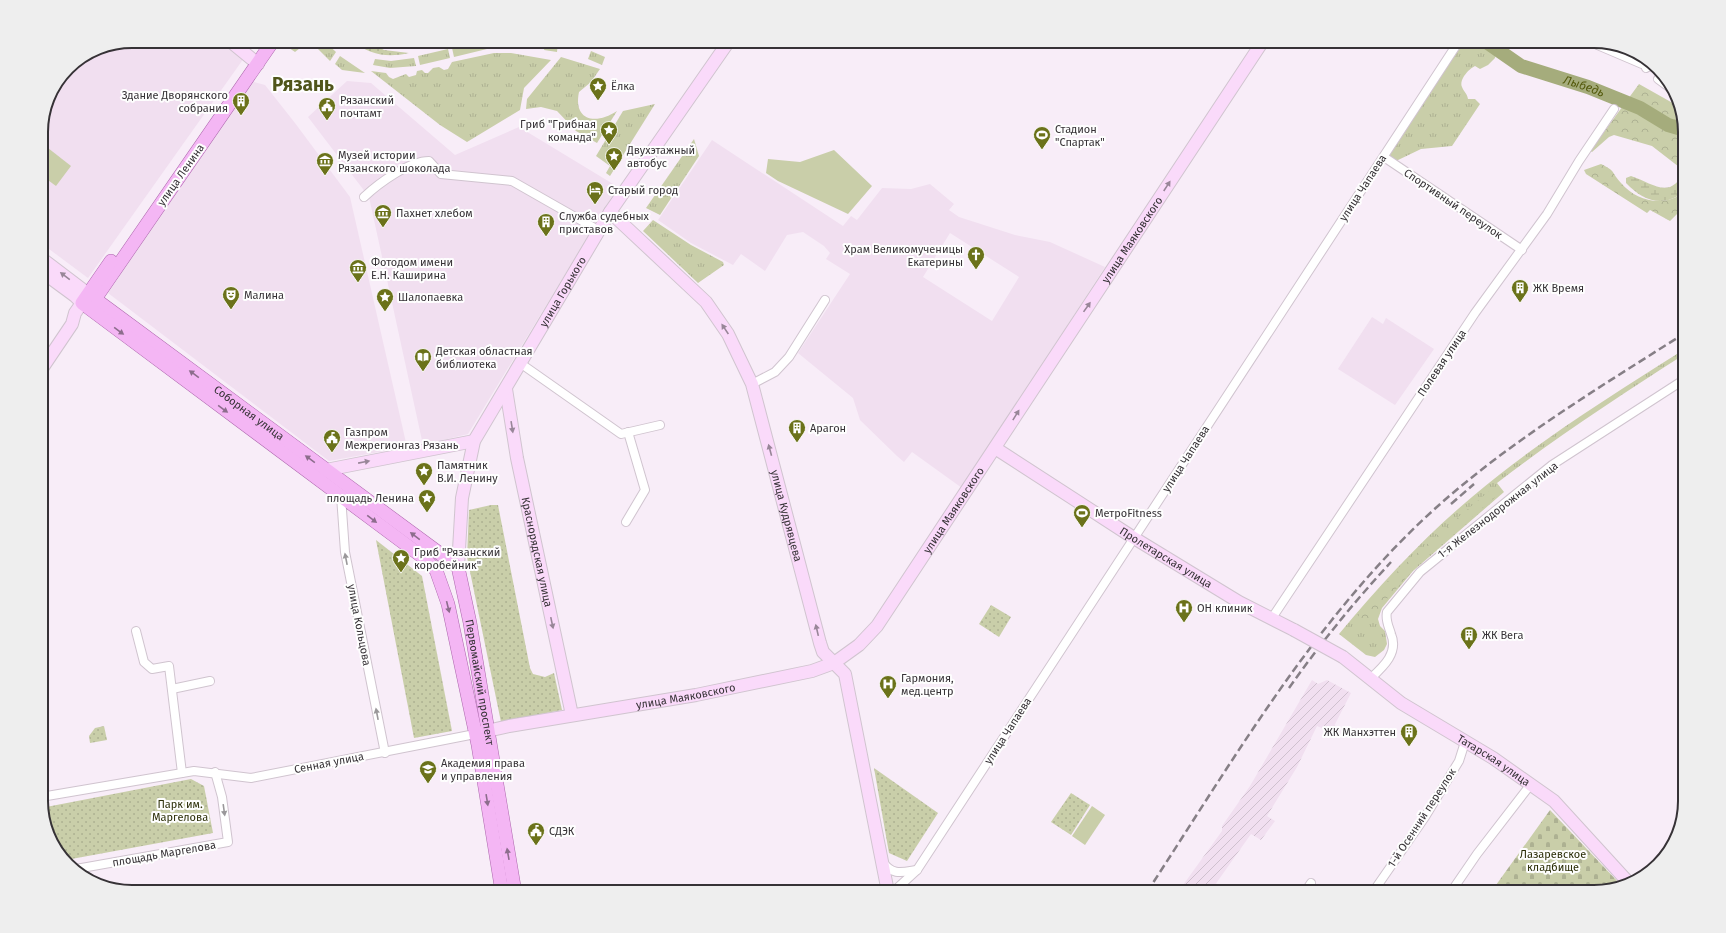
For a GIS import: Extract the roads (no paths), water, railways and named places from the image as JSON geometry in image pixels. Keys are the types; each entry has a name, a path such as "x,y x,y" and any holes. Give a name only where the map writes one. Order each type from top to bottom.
{"main road":[{"name":"улица Ленина","path":"255,61 261,48"},
{"name":"улица Ленина","path":"88,301 255,61 267,48"},
{"name":"Соборная улица","path":"88,301 326,470 458,567"},
{"name":"Соборная улица","path":"88,301 424,558 436,570"},
{"name":"Первомайский проспект","path":"458,567 470,623 481,733 501,885"},
{"name":"Первомайский проспект","path":"436,570 448,604 481,733 514,885"}],"street":[{"path":"239,48 255,61"},
{"name":"улица Горького","path":"458,567 462,498 474,441 506,389 598,230 666,129 724,48"},
{"name":"улица Маяковского","path":"481,733 572,715 716,691 812,671 834,663 859,645 877,626 1258,48"},
{"name":"улица Чапаева","path":"901,885 917,870 1454,48"},
{"path":"1608,49 1645,66"},
{"name":"Полевая улица","path":"1272,618 1475,314 1522,250 1614,109"},
{"name":"Спортивный переулок","path":"1384,157 1522,250"},
{"path":"364,197 378,184 420,161 429,161 441,174 512,182 598,230"},
{"name":"улица Кудрявцева","path":"610,212 706,302 728,334 752,384 820,643 823,652 845,674 887,885"},
{"name":"Соборная улица","path":"48,264 88,301"},
{"name":"Соборная улица","path":"48,276 75,296 88,301"},
{"path":"752,384 775,372 789,357 825,300"},
{"path":"48,360 72,324 81,318 88,301"},
{"path":"520,363 621,434 660,425"},
{"name":"1-я Железнодорожная улица","path":"1370,679 1384,666 1392,652 1394,639 1387,622 1387,612 1420,572 1552,466 1678,385"},
{"name":"Краснорядская улица","path":"506,389 517,458 572,715"},
{"path":"626,522 645,490 628,432"},
{"path":"326,470 474,441"},
{"name":"Пролетарская улица","path":"995,448 1134,538 1239,602 1272,618 1343,657"},
{"name":"улица Кольцова","path":"341,496 345,552 385,753"},
{"path":"136,631 144,662 152,669 169,666 182,773"},
{"name":"Татарская улица","path":"1343,657 1401,703 1531,784 1554,801 1625,879"},
{"path":"172,689 210,681"},
{"name":"Сенная улица","path":"48,796 194,771 215,772 251,778 481,733"},
{"name":"1-й Осенний переулок","path":"1378,885 1425,817 1459,762 1465,742"},
{"name":"площадь Маргелова","path":"82,868 228,842 222,797 215,772"},
{"path":"1456,885 1477,854 1531,784"},
{"path":"882,860 886,868 899,873 917,870"},
{"path":"885,876 890,882 904,882"}],"waterway":[{"name":"Лыбедь","path":"1495,48 1521,66 1588,87 1640,108 1668,125 1678,128"}],"railway":[{"path":"1151,885 1216,784 1288,678 1327,626 1368,577 1412,530 1460,487 1514,445 1598,388 1678,337"},
{"path":"1451,504 1474,484"},
{"path":"1289,688 1338,624 1391,562"}],"place":[{"name":"Ёлка","path":"598,101"},
{"name":"Здание Дворянского собрания","path":"241,116"},
{"name":"Рязанский почтамт","path":"327,121"},
{"name":"Гриб \"Грибная команда\"","path":"609,145"},
{"name":"Стадион \"Спартак\"","path":"1042,150"},
{"name":"Двухэтажный автобус","path":"614,171"},
{"name":"Музей истории Рязанского шоколада","path":"325,176"},
{"name":"Старый город","path":"595,205"},
{"name":"Пахнет хлебом","path":"383,228"},
{"name":"Служба судебных приставов","path":"546,237"},
{"name":"Храм Великомученицы Екатерины","path":"976,270"},
{"name":"Фотодом имени Е.Н. Каширина","path":"358,283"},
{"name":"ЖК Время","path":"1520,303"},
{"name":"Малина","path":"231,310"},
{"name":"Шалопаевка","path":"385,312"},
{"name":"Детская областная библиотека","path":"423,372"},
{"name":"Арагон","path":"797,443"},
{"name":"Газпром Межрегионгаз Рязань","path":"332,453"},
{"name":"Памятник В.И. Ленину","path":"424,486"},
{"name":"площадь Ленина","path":"427,513"},
{"name":"МетроFitness","path":"1082,528"},
{"name":"Гриб \"Рязанский коробейник\"","path":"401,573"},
{"name":"ОН клиник","path":"1184,623"},
{"name":"ЖК Вега","path":"1469,650"},
{"name":"Гармония, мед.центр","path":"888,699"},
{"name":"ЖК Манхэттен","path":"1409,747"},
{"name":"Академия права и управления","path":"428,784"},
{"name":"СДЭК","path":"536,846"}],"district":[{"name":"Рязань","path":"303,84"}],"park label":[{"name":"Парк им. Маргелова","path":"180,810"},
{"name":"Лазаревское кладбище","path":"1553,860"}]}
